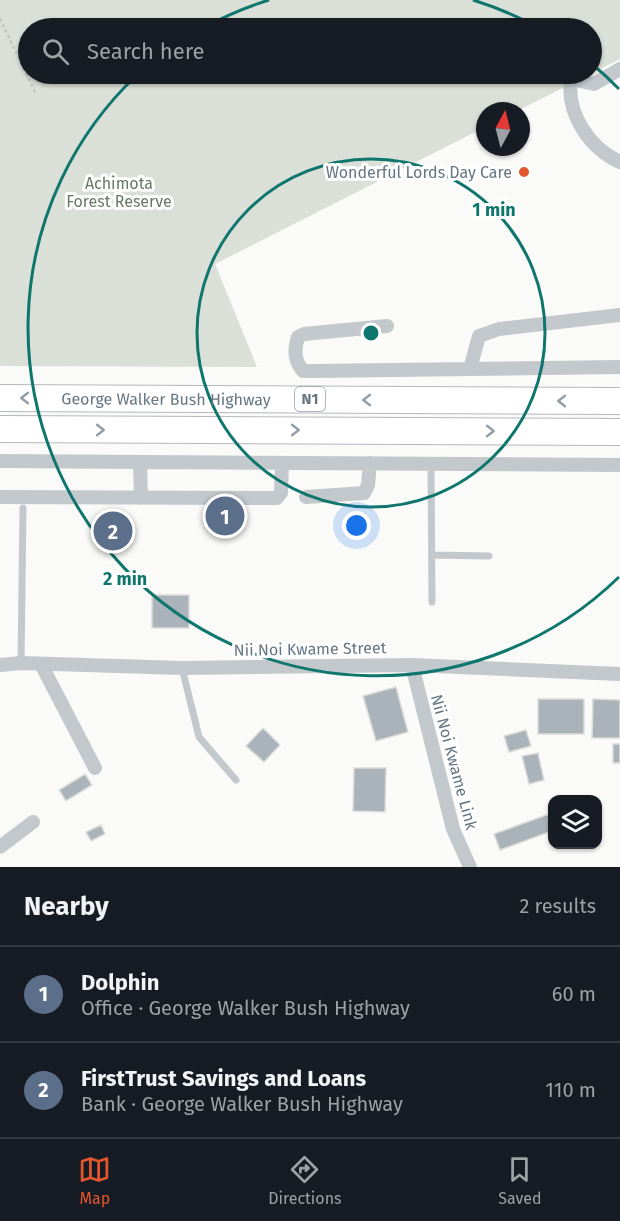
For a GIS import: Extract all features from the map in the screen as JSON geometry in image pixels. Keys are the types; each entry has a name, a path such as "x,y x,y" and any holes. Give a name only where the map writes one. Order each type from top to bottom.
{"highway":[{"name":"George Walker Bush Highway","path":"0,398 620,401"},
{"name":"George Walker Bush Highway","path":"0,429 620,432"}],"street":[{"path":"602,79 620,69"},
{"path":"570,84 571,104 580,126 594,143 620,162"},
{"path":"470,369 479,336 499,329 620,315"},
{"path":"387,326 304,334 298,337 295,347 298,365 303,370 314,371 620,367"},
{"path":"0,461 620,465"},
{"path":"140,463 141,498"},
{"path":"0,497 277,498 281,493 282,463"},
{"path":"306,497 364,493 368,485 370,463"},
{"name":"Nii Noi Kwame Street","path":"0,665 21,663 182,668 412,664 620,674"},
{"path":"41,664 95,768"},
{"name":"Nii Noi Kwame Link","path":"412,664 453,829 470,867"},
{"path":"0,847 33,822"}],"lane":[{"path":"431,464 432,602"},
{"path":"21,663 23,508"},
{"path":"432,555 489,556"},
{"path":"182,668 199,737 236,780"}],"path":[{"path":"0,19 18,57"},
{"path":"31,84 35,92"}],"green space":[{"name":"Achimota Forest Reserve","path":"0,0 620,0 620,59 602,68 602,18 18,18 18,84 571,84 530,104 530,102 476,102 476,132 215,264 257,367 0,366"}],"building":[{"path":"152,595 189,595 189,628 152,628"},
{"path":"396,687 408,732 376,741 363,696"},
{"path":"538,699 584,699 584,734 538,734"},
{"path":"593,699 620,700 620,738 592,738"},
{"path":"263,728 280,745 264,762 246,746"},
{"path":"526,730 531,746 509,752 504,736"},
{"path":"613,744 620,744 620,763 613,763"},
{"path":"538,753 544,780 529,784 522,756"},
{"path":"354,768 386,768 385,812 353,811"},
{"path":"85,774 92,785 66,801 59,790"},
{"path":"548,814 548,832 500,850 494,834"},
{"path":"101,825 105,834 91,841 86,832"}],"place":[{"name":"Wonderful Lords Day Care","path":"524,172"},
{"name":"Dolphin","path":"225,516"},
{"name":"FirstTrust Savings and Loans","path":"113,531"}]}
